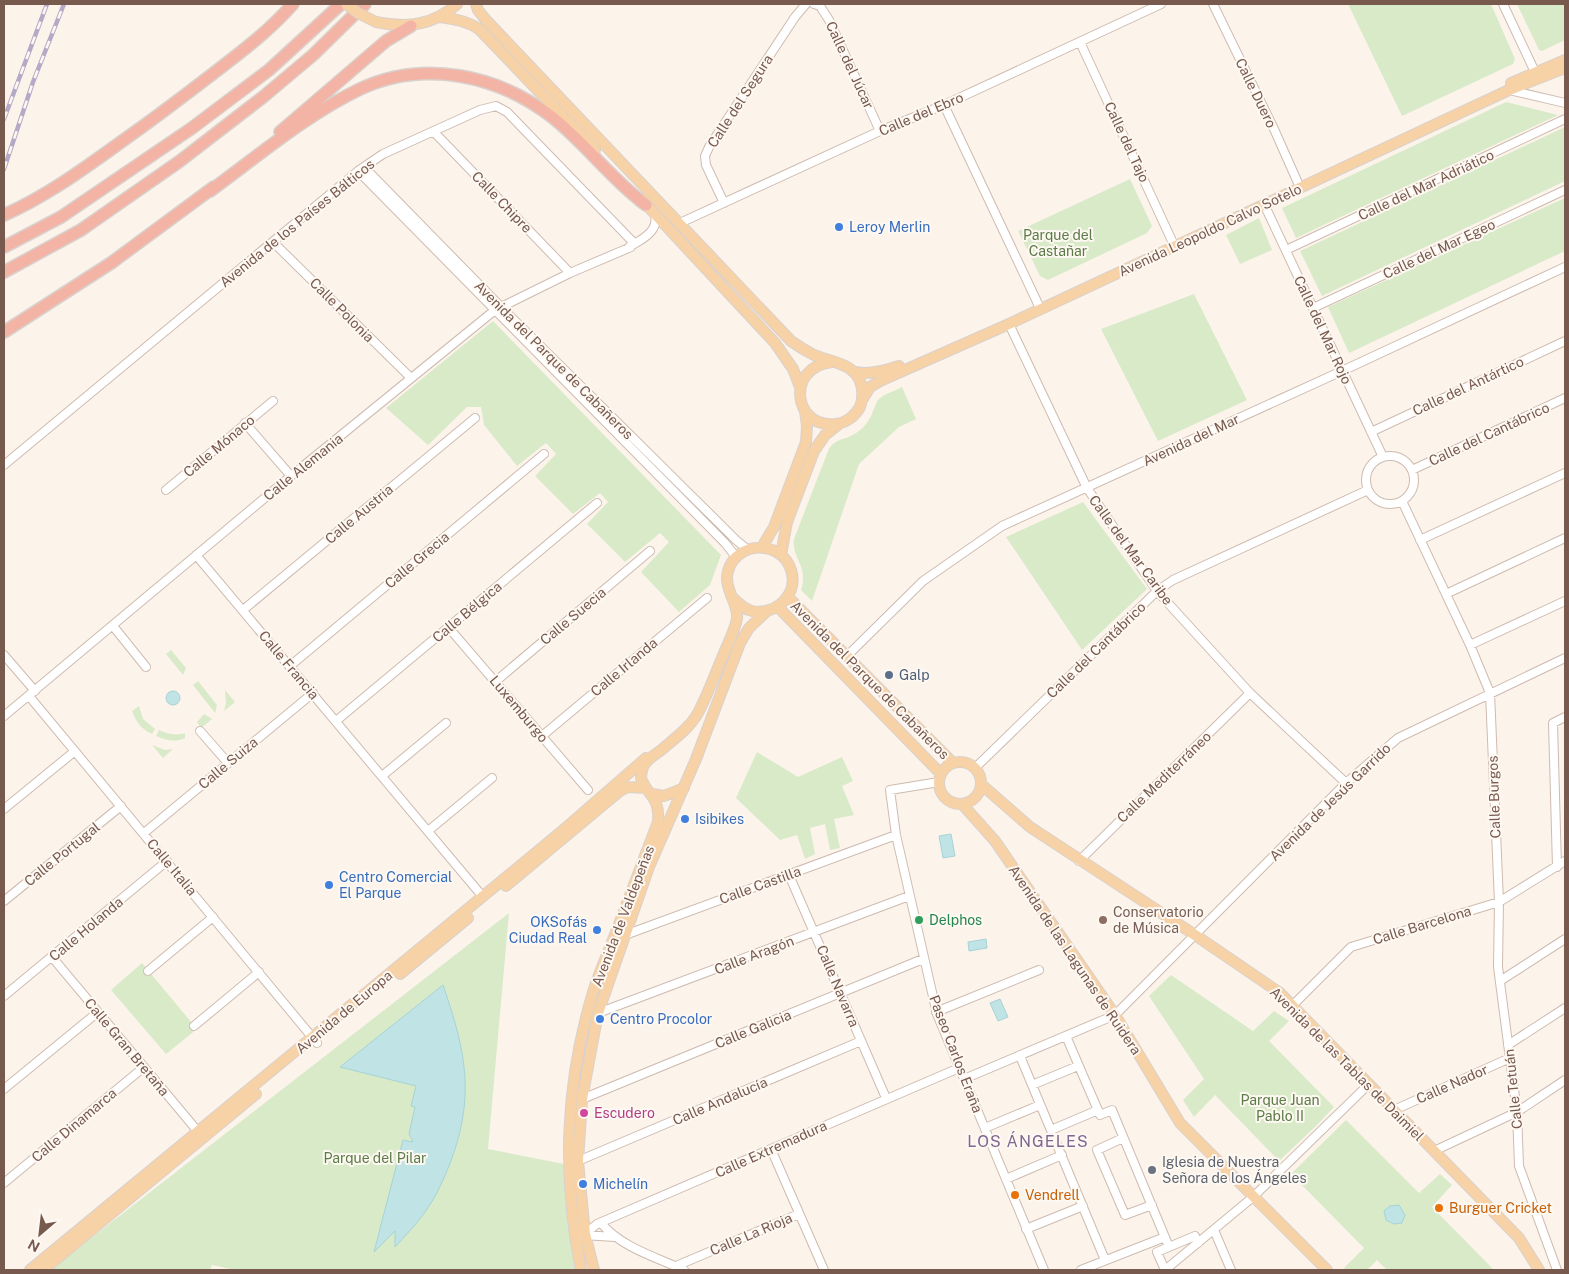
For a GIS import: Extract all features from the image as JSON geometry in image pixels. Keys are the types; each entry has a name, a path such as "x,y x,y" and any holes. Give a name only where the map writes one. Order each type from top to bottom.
{"highway":[{"path":"7,214 89,165 172,105 248,47 293,4"},
{"path":"4,247 61,216 192,128 269,70 341,4"},
{"path":"4,272 81,230 180,161 313,55 365,4"},
{"path":"210,191 386,41 411,26"},
{"path":"4,332 111,263 289,133 325,109 361,89 399,77 428,74 469,77 492,83 515,93 552,117 621,184 646,204"}],"main road":[{"path":"346,4 358,13 376,22 399,26 411,26 440,17 457,4"},
{"path":"476,4 485,20 791,341 812,354 832,362"},
{"path":"440,17 457,19 471,24 479,29 511,61 784,353 800,387 801,404 805,411 819,422 829,425 840,424"},
{"name":"Avenida Leopoldo Calvo Sotelo","path":"854,372 863,374 888,370 1039,306 1535,72 1565,60"},
{"name":"Avenida Leopoldo Calvo Sotelo","path":"862,400 870,388 880,381 1009,324 1509,90 1565,68"},
{"path":"781,555 787,522 814,451 825,435 854,415 862,400 860,380 854,372 840,363 823,363 808,372 800,387"},
{"path":"762,547 774,527 806,442 807,426 805,411"},
{"path":"762,547 772,549 781,555 791,570 793,578 792,589 788,597 778,607 766,612 751,611 740,606 731,596 727,583 728,570 736,557 747,549 762,547"},
{"name":"Avenida de Valdepeñas","path":"582,1270 570,1201 569,1165 571,1104 578,1053 594,988 658,822 659,812 641,778 643,767 688,727 701,709 737,617 731,596"},
{"name":"Avenida del Parque de Cabañeros","path":"788,597 953,764"},
{"name":"Avenida del Parque de Cabañeros","path":"778,607 940,778"},
{"name":"Avenida de Valdepeñas","path":"594,1270 586,1234 578,1161 582,1099 598,1013 649,867 684,788 740,643 749,628 766,612"},
{"name":"Avenida de Europa","path":"315,1041 641,762 656,754"},
{"path":"962,762 975,768 980,775 982,785 976,798 964,805 954,804 944,797 940,788 940,778 946,768 962,762"},
{"name":"Avenida de las Tablas de Daimiel","path":"982,785 1030,828 1195,935 1280,993 1520,1238 1539,1270"},
{"name":"Avenida de Europa","path":"44,1270 201,1135 620,791 628,787 664,796 684,788"},
{"name":"Avenida de las Lagunas de Ruidera","path":"964,805 995,841 1115,1015 1180,1123 1327,1270"},
{"name":"Avenida de Europa","path":"30,1270 201,1135"}],"street":[{"name":"Calle del Segura","path":"724,203 706,165 705,156 709,147 795,16 806,4"},
{"name":"Calle del Júcar","path":"814,4 820,6 829,20 880,131"},
{"name":"Calle del Ebro","path":"680,223 880,131 944,105 1161,4"},
{"name":"Calle Duero","path":"1213,4 1298,183"},
{"path":"1502,4 1535,72"},
{"name":"Calle del Tajo","path":"1080,42 1173,243"},
{"path":"1509,90 1565,103"},
{"path":"944,105 1039,306"},
{"name":"Avenida de los Países Bálticos","path":"4,465 361,169 383,154 480,110 496,106 507,112 630,238 632,245"},
{"name":"Calle del Mar Adriático","path":"1286,250 1565,119"},
{"name":"Calle Chipre","path":"434,132 570,273"},
{"name":"Avenida del Parque de Cabañeros","path":"361,169 498,308 725,543 736,557"},
{"name":"Calle del Mar Egeo","path":"1313,308 1565,190"},
{"name":"Calle del Mar Rojo","path":"1264,204 1383,457"},
{"path":"632,245 653,230 656,222 655,214"},
{"name":"Calle Polonia","path":"273,242 411,378"},
{"name":"Calle Alemania","path":"4,716 291,476 498,308 632,245"},
{"name":"Avenida del Mar","path":"846,657 923,581 1002,526 1565,267"},
{"name":"Avenida del Parque de Cabañeros","path":"498,308 747,549"},
{"name":"Calle del Mar Caribe","path":"1009,324 1087,488 1157,591 1250,693 1346,783"},
{"name":"Calle del Antártico","path":"1371,432 1565,341"},
{"name":"Calle del Cantábrico","path":"1412,470 1565,398"},
{"name":"Calle Mónaco","path":"166,490 273,401"},
{"name":"Calle Austria","path":"243,610 475,418"},
{"path":"246,424 291,476"},
{"name":"Calle Grecia","path":"290,666 544,454"},
{"path":"1393,456 1401,458 1408,463 1412,470 1415,480 1413,488 1409,496 1402,502 1394,504 1380,502 1368,490 1366,478 1368,469 1383,457 1393,456"},
{"path":"1420,540 1565,473"},
{"name":"Calle del Cantábrico","path":"975,768 1157,591 1173,580 1368,490"},
{"path":"1402,502 1470,645 1490,693"},
{"name":"Calle Bélgica","path":"336,721 597,503"},
{"path":"1446,594 1565,538"},
{"name":"Calle Suecia","path":"496,681 650,551"},
{"name":"Calle Francia","path":"196,555 482,897"},
{"name":"Calle Irlanda","path":"542,736 707,598"},
{"path":"1470,645 1565,601"},
{"path":"113,626 146,667"},
{"name":"Luxemburgo","path":"449,628 588,790"},
{"path":"4,654 32,694"},
{"name":"Avenida de Jesús Garrido","path":"1115,1015 1346,783 1398,738 1565,658"},
{"name":"Calle Suiza","path":"144,833 313,693"},
{"name":"Calle Mediterráneo","path":"1079,861 1250,693"},
{"name":"Calle Burgos","path":"1490,693 1498,902"},
{"name":"Calle Italia","path":"32,694 75,751 315,1041"},
{"path":"1557,867 1553,722 1565,717"},
{"path":"382,776 446,723"},
{"path":"200,731 228,764"},
{"path":"4,809 75,751"},
{"path":"428,831 492,778"},
{"name":"Paseo Carlos Eraña","path":"940,778 890,790 896,835 936,1012 1044,1270"},
{"name":"Calle Portugal","path":"4,901 121,806"},
{"name":"Calle Castilla","path":"625,935 896,835"},
{"name":"Calle Holanda","path":"4,996 167,861"},
{"name":"Calle Barcelona","path":"1292,1006 1351,946 1498,902 1565,861"},
{"name":"Calle Navarra","path":"789,875 886,1098"},
{"name":"Calle Aragón","path":"598,1013 909,896"},
{"name":"Calle Tetuán","path":"1498,902 1498,967 1517,1112 1519,1166 1557,1270"},
{"path":"148,971 213,917"},
{"path":"1500,981 1565,939"},
{"name":"Calle Gran Bretaña","path":"52,957 201,1135"},
{"name":"Calle Galicia","path":"582,1099 923,959"},
{"path":"936,1012 1039,970"},
{"path":"194,1026 259,972"},
{"path":"1508,1045 1565,1008"},
{"path":"4,1089 98,1012"},
{"path":"964,1079 1115,1015"},
{"path":"1066,1036 1100,1115 1112,1110 1170,1247"},
{"name":"Calle Andalucía","path":"578,1161 861,1041"},
{"path":"1020,1056 1106,1260"},
{"name":"Calle Nador","path":"1394,1110 1510,1058"},
{"path":"1032,1085 1078,1066"},
{"name":"Calle Dinamarca","path":"4,1183 144,1067"},
{"name":"Calle Extremadura","path":"586,1234 601,1222 959,1068"},
{"path":"1434,1151 1517,1112 1565,1080"},
{"path":"1198,1243 1195,1236 1157,1252 1165,1270 1214,1230 1254,1197 1369,1084"},
{"path":"985,1128 1040,1105"},
{"path":"1051,1130 1098,1110"},
{"path":"1123,1138 1097,1150 1125,1215 1152,1205"},
{"path":"771,1149 824,1270"},
{"path":"1006,1179 1062,1155"},
{"path":"1026,1229 1083,1206"},
{"name":"Calle La Rioja","path":"676,1266 799,1214"},
{"path":"601,1222 615,1237 643,1253 684,1270"},
{"path":"1214,1230 1231,1270"},
{"path":"575,1236 586,1234 595,1237 615,1237"},
{"path":"1081,1270 1165,1237"}],"green space":[{"path":"1348,4 1491,4 1515,59 1513,64 1402,116"},
{"path":"1517,4 1565,4 1565,40 1542,51 1539,50"},
{"path":"1506,102 1558,115 1296,238 1282,208"},
{"path":"1565,127 1565,181 1322,296 1300,251"},
{"name":"Parque del Castañar","path":"1130,179 1152,226 1147,233 1048,280 1040,276 1018,231"},
{"path":"1565,198 1565,251 1349,353 1328,307"},
{"path":"1259,218 1272,250 1240,264 1226,235"},
{"path":"1194,294 1247,400 1158,441 1101,329"},
{"path":"493,321 721,555 710,585 679,612 641,572 669,542 660,533 625,562 587,524 608,502 600,493 573,514 535,476 556,454 546,443 517,466 484,425 481,407 467,407 428,445 386,408"},
{"path":"902,387 916,419 899,427 859,464 812,601 801,590 803,575 795,552 794,539 828,451 834,443 852,435 864,426 880,398"},
{"path":"1083,502 1147,589 1082,650 1006,537"},
{"path":"171,650 186,668 183,675 166,654"},
{"path":"198,681 217,705 215,713 193,685"},
{"path":"225,690 235,702 224,711 226,703"},
{"path":"139,706 143,719 155,729 152,734 137,722 132,711"},
{"path":"204,714 212,719 201,728 197,722"},
{"path":"159,730 172,734 185,733 185,738 174,741 163,739 156,736"},
{"path":"152,745 165,750 173,749 163,758"},
{"path":"757,752 798,777 842,757 853,781 842,786 854,815 834,819 840,848 830,850 825,824 810,828 815,854 805,859 797,835 780,840 736,798"},
{"name":"Parque del Pilar","path":"509,913 488,1149 569,1165 582,1270 235,1270 212,1265 210,1270 50,1270"},
{"path":"142,963 197,1029 166,1054 111,990"},
{"name":"Parque Juan Pablo II","path":"1171,975 1253,1031 1274,1011 1289,1021 1269,1041 1334,1107 1279,1161 1215,1095 1194,1117 1183,1100 1204,1079 1149,996"},
{"name":"Parque Juan Pablo II","path":"1346,1120 1419,1193 1440,1174 1452,1185 1432,1207 1494,1270 1387,1270 1377,1260 1367,1270 1347,1270 1344,1268 1364,1248 1291,1174"}],"water":[{"path":"170,691 176,691 180,698 176,705 170,705 166,701 166,695"},
{"path":"951,834 955,856 943,858 939,836"},
{"path":"986,939 987,948 969,951 968,942"},
{"path":"443,985 462,1054 465,1075 463,1118 449,1166 430,1204 395,1247 395,1231 374,1252 403,1140 413,1142 409,1134 415,1107 411,1106 416,1086 340,1067"},
{"path":"1000,999 1008,1017 998,1021 990,1003"},
{"path":"1399,1205 1405,1215 1402,1223 1394,1224 1386,1220 1384,1211 1390,1206"}],"railway":[{"path":"4,119 47,4"},
{"path":"4,169 33,82 64,4"}],"place":[{"name":"Leroy Merlin","path":"839,227"},
{"name":"Galp","path":"889,675"},
{"name":"Isibikes","path":"685,819"},
{"name":"Centro Comercial El Parque","path":"329,885"},
{"name":"Delphos","path":"919,920"},
{"name":"Conservatorio de Música","path":"1103,920"},
{"name":"OKSofás Ciudad Real","path":"597,930"},
{"name":"Centro Procolor","path":"600,1019"},
{"name":"Escudero","path":"584,1113"},
{"name":"Iglesia de Nuestra Señora de los Ángeles","path":"1152,1170"},
{"name":"Michelín","path":"583,1184"},
{"name":"Vendrell","path":"1015,1195"},
{"name":"Burguer Cricket","path":"1439,1208"}],"district":[{"name":"LOS ÁNGELES","path":"1028,1141"}]}
